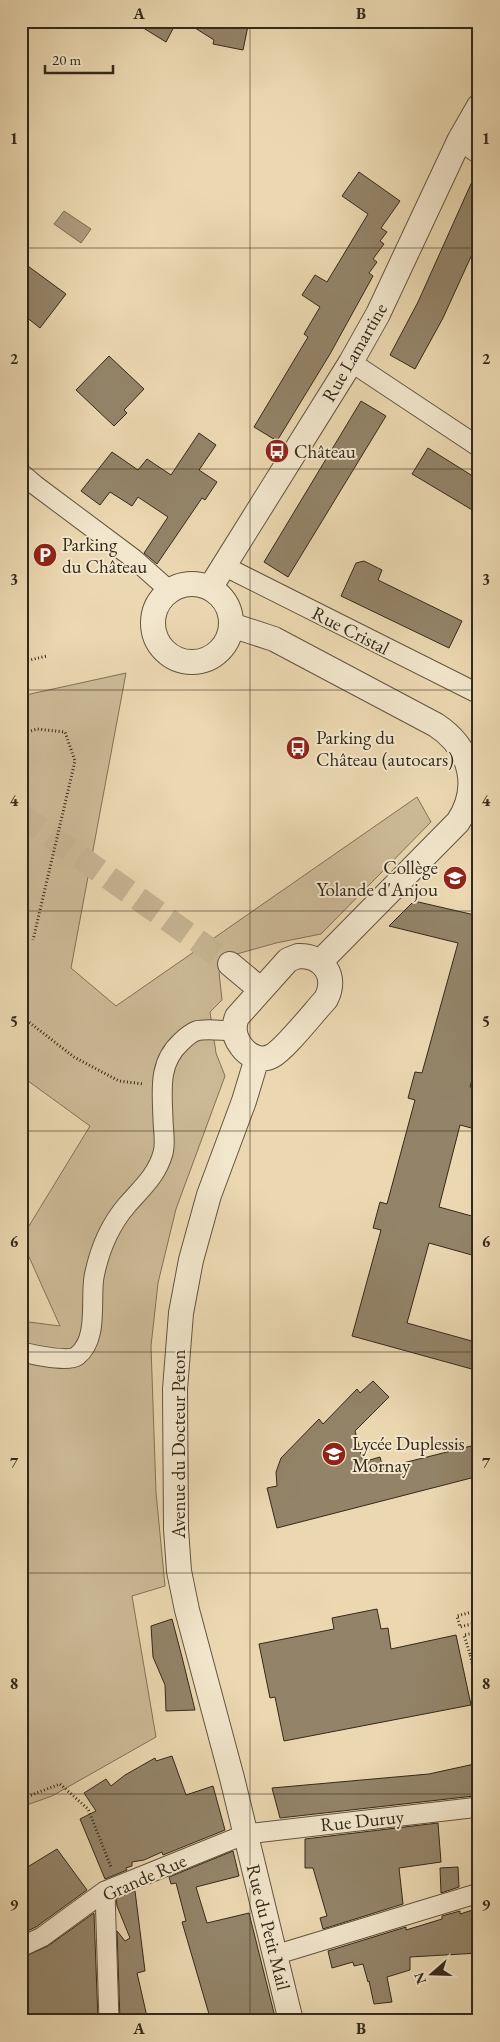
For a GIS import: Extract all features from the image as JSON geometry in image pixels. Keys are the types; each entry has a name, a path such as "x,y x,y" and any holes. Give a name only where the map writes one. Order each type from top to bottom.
{"street":[{"name":"Rue Lamartine","path":"210,588 222,565 351,362 378,314 459,141 479,106"},
{"path":"459,141 479,154"},
{"path":"351,362 479,447"},
{"path":"21,473 134,558 170,591"},
{"name":"Rue Cristal","path":"222,565 479,694"},
{"path":"193,584 210,588 228,607 231,625 226,643 213,656 195,662 176,658 169,654 158,640 154,622 158,604 170,591 185,585 193,584"},
{"path":"231,625 274,639 436,725 452,738 459,748 469,772 471,795 458,822 320,962"},
{"path":"298,956 305,956 320,962 328,971 331,983 326,999 277,1052 265,1058 257,1058 242,1048 236,1040 234,1031 237,1017 260,989 288,960 298,956"},
{"path":"230,964 260,989"},
{"path":"21,1352 62,1359 78,1356 87,1342 90,1332 94,1278 106,1238 127,1205 156,1173 164,1151 161,1086 168,1058 174,1048 186,1037 197,1031 234,1031"},
{"name":"Avenue du Docteur Peton","path":"246,1834 187,1610 179,1571 176,1529 175,1389 181,1313 191,1260 210,1195 244,1101 257,1058"},
{"name":"Rue Duruy","path":"246,1834 479,1807"},
{"name":"Grande Rue","path":"21,1947 42,1937 112,1888 246,1834"},
{"name":"Rue du Petit Mail","path":"246,1834 292,2021"},
{"path":"109,2021 112,1888"},
{"path":"275,1955 479,1894"}],"path":[{"path":"21,662 47,656"},
{"path":"21,734 37,729 65,732 75,761 33,940"},
{"path":"21,1016 74,1056 119,1081 161,1086"},
{"path":"479,1610 457,1616 460,1627 479,1622"},
{"path":"479,1632 464,1635 479,1692"},
{"path":"470,1654 479,1652"},
{"path":"21,1799 60,1784 88,1809 112,1888"}],"shaded area":[{"path":"64,211 91,229 81,243 54,224"},
{"path":"126,673 71,968 116,1006 417,797 431,822 321,934 276,943 237,954 219,972 222,1000 210,1012 216,1053 225,1076 176,1209 158,1283 151,1346 156,1492 165,1586 132,1596 156,1737 52,1796 21,1807 21,1321 60,1326 21,1239 90,1126 24,1078 21,1080 21,696"}],"building":[{"path":"132,21 177,21 166,42"},
{"path":"184,21 249,21 243,50 213,44 214,40"},
{"path":"479,166 479,239 443,318 415,369 390,355 418,302"},
{"path":"359,172 400,201 381,228 387,232 380,241 384,244 373,259 377,262 369,273 373,276 330,354 277,441 254,427 308,337 304,334 320,307 302,295 315,275 327,282 368,214 342,196"},
{"path":"21,261 66,294 40,328 21,313"},
{"path":"109,356 144,389 124,410 127,413 114,426 76,390"},
{"path":"361,401 386,416 288,577 264,562"},
{"path":"199,433 216,445 199,470 217,482 205,500 202,498 157,564 144,553 168,517 138,497 132,506 110,492 100,505 81,491 112,452 138,470 147,459 171,475"},
{"path":"428,448 479,480 479,514 412,474"},
{"path":"364,561 382,570 378,580 462,621 449,648 341,596 356,563"},
{"path":"414,901 479,916 479,1056 470,1087 479,1089 479,1130 460,1125 439,1207 479,1218 479,1257 429,1243 407,1323 479,1343 479,1371 352,1336 381,1230 373,1228 380,1202 387,1204 415,1100 408,1098 415,1072 422,1073 458,943 389,926"},
{"path":"373,1381 389,1397 355,1431 363,1462 380,1457 383,1468 479,1444 479,1476 277,1528 267,1488 277,1486 276,1472 281,1458 319,1419 323,1424 357,1389 360,1393"},
{"path":"377,1609 381,1629 388,1628 391,1649 456,1635 471,1705 284,1741 275,1697 270,1698 259,1644 334,1629 332,1618"},
{"path":"172,1619 195,1710 166,1711 165,1685 153,1657 151,1626"},
{"path":"172,1756 186,1795 213,1786 225,1830 163,1855 162,1852 144,1860 132,1862 132,1866 126,1868 127,1870 105,1879 80,1819 96,1811 84,1793 106,1779 111,1786 125,1775 155,1758 156,1761"},
{"path":"479,1763 479,1795 474,1796 280,1818 272,1788 429,1774"},
{"path":"438,1823 441,1862 399,1868 403,1904 323,1929 320,1918 327,1916 313,1868 305,1868 305,1839"},
{"path":"57,1849 87,1890 36,1927 21,1934 21,1871"},
{"path":"233,1851 239,1876 196,1887 207,1923 249,1913 276,2021 211,2021 182,1922 186,1921 176,1883 171,1884 169,1877"},
{"path":"458,1867 459,1887 441,1893 440,1868"},
{"path":"135,1891 145,1971 137,1973 148,2021 120,2021 117,1931 125,1941 130,1938 117,1906 116,1898"},
{"path":"479,1908 479,1953 410,1957 410,1970 387,1977 392,2002 374,2004 363,1964 354,1966 353,1962 332,1968 328,1951 406,1927 406,1930 442,1919 442,1916 460,1911 460,1914"},
{"path":"94,1913 98,2021 21,2021 21,1958 48,1946"}],"tunnel":[{"path":"21,815 230,964"}],"place":[{"name":"Château","path":"277,451"},
{"name":"Parking du Château","path":"45,555"},
{"name":"Parking du Château (autocars)","path":"298,748"},
{"name":"Collège Yolande d'Anjou","path":"455,878"},
{"name":"Lycée Duplessis Mornay","path":"334,1454"}]}
